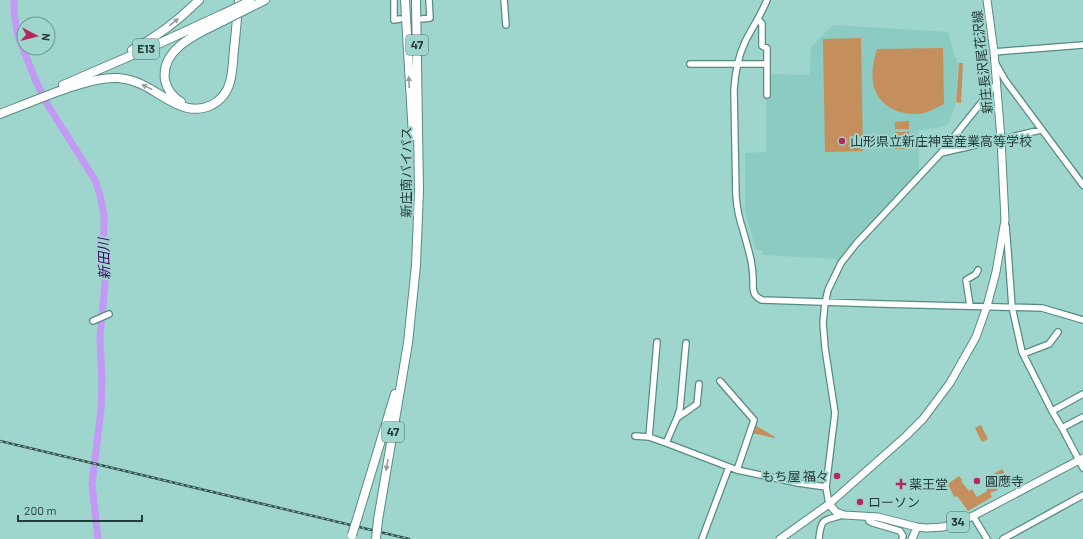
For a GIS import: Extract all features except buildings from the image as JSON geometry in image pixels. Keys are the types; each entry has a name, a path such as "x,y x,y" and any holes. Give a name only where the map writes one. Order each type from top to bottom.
{"highway":[{"path":"68,83 147,42 178,19 199,0"},
{"path":"235,0 229,66 227,79 224,86 218,96 210,102 193,105 182,102 173,95 166,84 164,74 165,68 173,52 183,43 224,17 251,3 265,0"},
{"path":"0,113 59,89 95,80 111,78 140,83 175,103 187,108 200,109 211,105 217,102 225,94 230,82 239,0"},
{"path":"405,0 418,191"},
{"name":"47","path":"416,0 418,191"},
{"path":"418,191 421,118 421,0"},
{"name":"E13","path":"59,89 68,83 165,40 224,17"},
{"name":"新庄南バイパス","path":"406,343 414,265 418,191"},
{"name":"47","path":"352,537 401,372 406,343"},
{"name":"47","path":"376,539 406,343"}],"main road":[{"name":"新庄長沢尾花沢線","path":"780,539 829,504 924,419 950,382 976,337 987,306 996,272 1005,220 1001,139 994,52 987,0"},
{"name":"34","path":"829,504 836,512 844,514 887,518 917,527 943,527 973,516 1081,459"},
{"path":"912,539 917,527"}],"street":[{"path":"394,0 394,20 400,19"},
{"path":"422,19 430,18 429,0"},
{"path":"504,0 506,25"},
{"path":"767,0 739,55 735,74 734,90 736,196 738,212 752,259 754,295 762,300 1042,308 1083,320"},
{"path":"758,19 762,24 762,46 767,48 767,96"},
{"path":"994,52 1083,45"},
{"path":"994,60 1004,80 1082,182"},
{"path":"690,64 767,64"},
{"path":"829,504 826,487 835,413 825,348 823,323 828,290 841,263 856,244 940,153 996,84"},
{"path":"940,153 1041,130"},
{"path":"1005,220 1012,307 1018,338 1023,354 1052,411 1081,459 1083,468"},
{"path":"970,306 966,280 976,274 978,270"},
{"path":"93,321 109,314"},
{"path":"1023,354 1049,344 1058,332"},
{"path":"649,437 657,342"},
{"path":"666,443 680,409 686,343"},
{"path":"720,381 754,420 737,470"},
{"path":"677,418 696,404 699,384"},
{"path":"1052,411 1083,394"},
{"path":"1062,428 1083,417"},
{"path":"635,436 649,437 737,470 826,487"},
{"path":"702,539 729,467"},
{"path":"1003,539 1083,495"},
{"path":"819,539 822,522 844,514"},
{"path":"867,516 869,521 873,523 900,531 903,536 902,539"},
{"path":"973,516 987,539"}],"shaded area":[{"name":"山形県立新庄神室産業高等学校","path":"833,25 948,32 955,57 958,62 955,107 948,124 938,128 918,130 919,172 841,259 762,255 762,250 756,250 745,210 745,153 766,152 766,74 810,75 811,47"},
{"path":"861,38 863,151 825,152 823,39"},
{"path":"943,48 944,104 927,112 913,114 896,111 881,100 875,91 872,79 877,49"},
{"path":"959,63 963,63 961,103 956,102"},
{"path":"909,121 909,129 895,129 895,122"},
{"path":"895,132 909,132 909,139 895,139"},
{"path":"895,142 909,142 909,149 895,149"},
{"path":"755,425 775,437 752,433"},
{"path":"981,425 988,439 982,442 975,428"},
{"path":"1002,469 1008,478 996,485 998,490 990,493 992,497 968,511 957,496 954,497 948,484 959,476 969,491 972,489 977,497 987,491 986,489 990,486 987,478"}],"waterway":[{"name":"新田川","path":"14,0 14,13 18,36 35,79 47,104 95,180 104,215 101,260 105,284 100,338 102,382 101,410 92,484 98,539"}],"railway":[{"path":"0,441 409,539"}],"place":[{"name":"山形県立新庄神室産業高等学校","path":"842,141"},
{"name":"もち屋 福々","path":"837,476"},
{"name":"圓應寺","path":"977,481"},
{"name":"薬王堂","path":"901,484"},
{"name":"ローソン","path":"860,502"}]}
